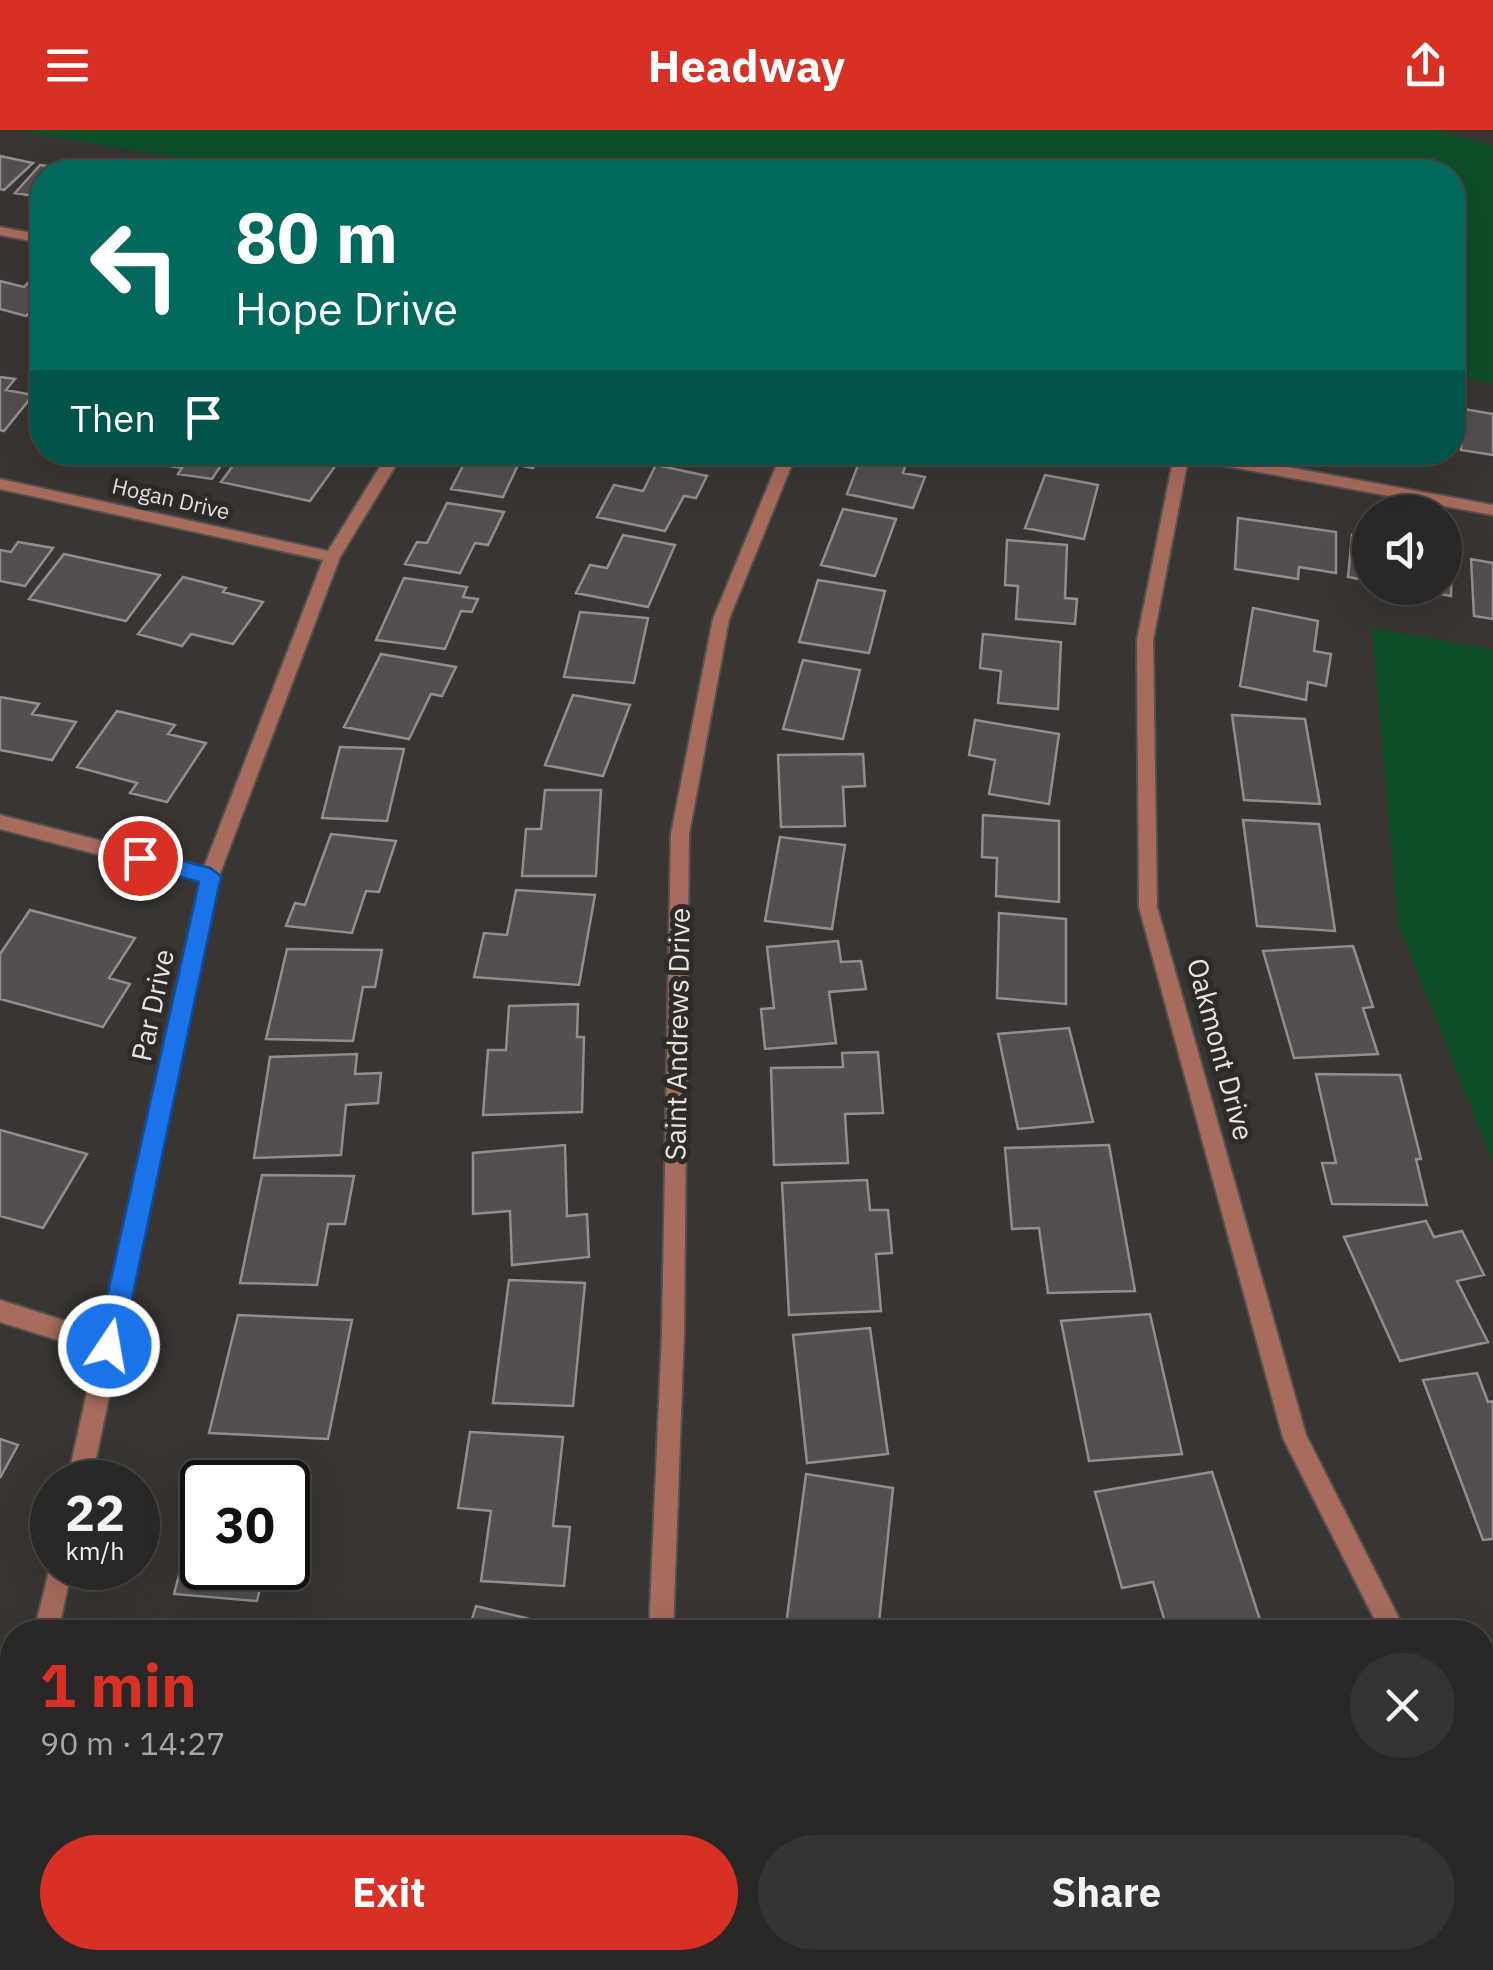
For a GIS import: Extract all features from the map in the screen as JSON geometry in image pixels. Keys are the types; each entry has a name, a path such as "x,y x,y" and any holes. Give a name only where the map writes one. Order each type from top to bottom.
{"street":[{"path":"0,231 30,237"},
{"name":"Par Drive","path":"84,1460 210,876 332,557 390,465"},
{"name":"Saint Andrews Drive","path":"662,1620 673,1332 680,834 722,619 785,465"},
{"name":"Oakmont Drive","path":"1178,465 1145,640 1148,907 1294,1438 1388,1620"},
{"path":"1246,465 1493,510"},
{"name":"Hogan Drive","path":"0,484 332,557"},
{"path":"0,822 210,876"},
{"path":"0,1311 109,1346"},
{"path":"49,1620 55,1590"}],"green space":[{"path":"17,130 1434,130 1493,145 1493,383 1465,379 1465,160 187,160"},
{"path":"1372,628 1493,649 1493,1163 1398,924"}],"building":[{"path":"0,156 30,162 4,190 0,189"},
{"path":"30,176 30,195 15,193"},
{"path":"0,281 24,287 30,281 30,312 26,316 0,309"},
{"path":"0,377 15,379 6,390 30,394 30,399 4,431 0,430"},
{"path":"1465,409 1493,414 1493,455 1465,451"},
{"path":"164,465 221,465 212,479 178,474 182,468"},
{"path":"233,465 336,465 310,501 221,482"},
{"path":"463,465 518,465 503,497 451,489"},
{"path":"656,465 707,476 696,498 684,496 665,531 597,517 614,485 643,491"},
{"path":"858,465 906,465 903,473 925,477 913,508 847,494"},
{"path":"1045,475 1098,485 1084,539 1025,528"},
{"path":"447,503 504,512 488,545 475,543 460,573 405,564 417,542 427,543"},
{"path":"843,509 896,519 875,576 821,565"},
{"path":"1238,518 1336,532 1336,573 1299,567 1298,579 1235,569"},
{"path":"623,535 675,545 648,607 576,593 590,565 607,568"},
{"path":"1352,535 1352,578 1348,577"},
{"path":"1007,540 1067,545 1065,598 1077,599 1075,624 1016,619 1018,586 1005,585"},
{"path":"18,542 53,548 25,586 0,581 0,550 11,552"},
{"path":"64,554 160,575 126,621 29,599"},
{"path":"1471,559 1493,563 1493,619 1474,616"},
{"path":"183,577 263,602 233,644 191,634 182,646 138,634"},
{"path":"404,578 467,587 463,597 478,599 472,612 461,611 445,649 376,640"},
{"path":"818,580 885,591 869,653 799,642"},
{"path":"1253,608 1318,621 1314,651 1331,654 1326,686 1308,682 1306,700 1240,686"},
{"path":"580,612 648,618 634,683 564,677"},
{"path":"983,634 1061,642 1058,709 998,703 1001,671 980,668"},
{"path":"381,654 456,667 442,696 431,694 409,739 344,727"},
{"path":"803,660 860,670 843,739 783,729"},
{"path":"573,695 630,705 603,776 545,765"},
{"path":"0,697 39,704 32,714 76,722 52,760 0,750"},
{"path":"117,711 175,725 168,734 206,743 167,802 130,793 137,783 77,767"},
{"path":"1232,715 1305,719 1320,804 1244,800"},
{"path":"975,720 1059,734 1049,804 989,794 995,760 969,755"},
{"path":"340,747 404,749 387,821 322,818"},
{"path":"863,754 865,786 843,787 845,826 781,827 778,755"},
{"path":"545,790 601,790 596,876 522,876 526,829 541,829"},
{"path":"983,815 1059,821 1059,902 996,896 997,858 982,857"},
{"path":"1243,820 1319,824 1335,931 1257,926"},
{"path":"331,834 396,841 379,892 366,891 352,933 286,926 295,903 305,905"},
{"path":"780,837 845,845 832,929 765,921"},
{"path":"516,890 595,895 579,985 474,977 484,933 507,935"},
{"path":"30,910 135,938 109,978 130,984 103,1027 0,999 0,954"},
{"path":"999,913 1066,919 1066,1004 997,998"},
{"path":"838,941 841,962 861,961 866,989 829,992 836,1043 765,1049 761,1009 774,1008 767,947"},
{"path":"1353,946 1373,1007 1363,1008 1378,1054 1294,1058 1263,951"},
{"path":"287,949 382,950 375,987 363,987 353,1041 266,1039"},
{"path":"578,1004 577,1037 584,1037 582,1112 483,1115 488,1050 506,1050 509,1006"},
{"path":"1069,1028 1093,1122 1018,1129 998,1034"},
{"path":"878,1052 883,1113 845,1114 848,1163 774,1165 771,1068 843,1067 842,1053"},
{"path":"357,1054 355,1074 381,1073 378,1103 346,1105 341,1155 254,1158 270,1057"},
{"path":"1316,1074 1400,1075 1421,1159 1416,1159 1427,1205 1332,1204 1322,1163 1336,1163"},
{"path":"0,1130 87,1154 43,1228 0,1216"},
{"path":"565,1145 567,1216 587,1214 589,1257 512,1265 510,1211 473,1214 473,1153"},
{"path":"1109,1145 1135,1291 1048,1293 1039,1228 1012,1229 1005,1148"},
{"path":"262,1175 354,1176 345,1224 328,1224 317,1285 240,1283"},
{"path":"867,1180 870,1210 888,1210 892,1253 876,1254 881,1311 789,1315 782,1183"},
{"path":"1426,1221 1434,1237 1462,1231 1484,1275 1457,1281 1488,1342 1400,1361 1344,1237"},
{"path":"509,1280 585,1283 573,1406 493,1403"},
{"path":"1150,1314 1182,1454 1089,1461 1061,1321"},
{"path":"238,1315 352,1320 328,1439 209,1433"},
{"path":"870,1328 888,1454 807,1463 793,1335"},
{"path":"1477,1373 1488,1402 1493,1401 1493,1539 1483,1540 1423,1380"},
{"path":"470,1432 563,1437 553,1526 570,1527 564,1586 481,1581 491,1511 458,1508"},
{"path":"0,1439 18,1445 0,1478"},
{"path":"1212,1472 1260,1620 1164,1620 1153,1582 1122,1588 1095,1492"},
{"path":"806,1474 893,1488 879,1620 787,1620"},
{"path":"180,1572 180,1590 260,1590 257,1601 174,1594"},
{"path":"476,1606 534,1620 472,1620"}],"route":[{"path":"109,1346 210,876 140,858"}]}
